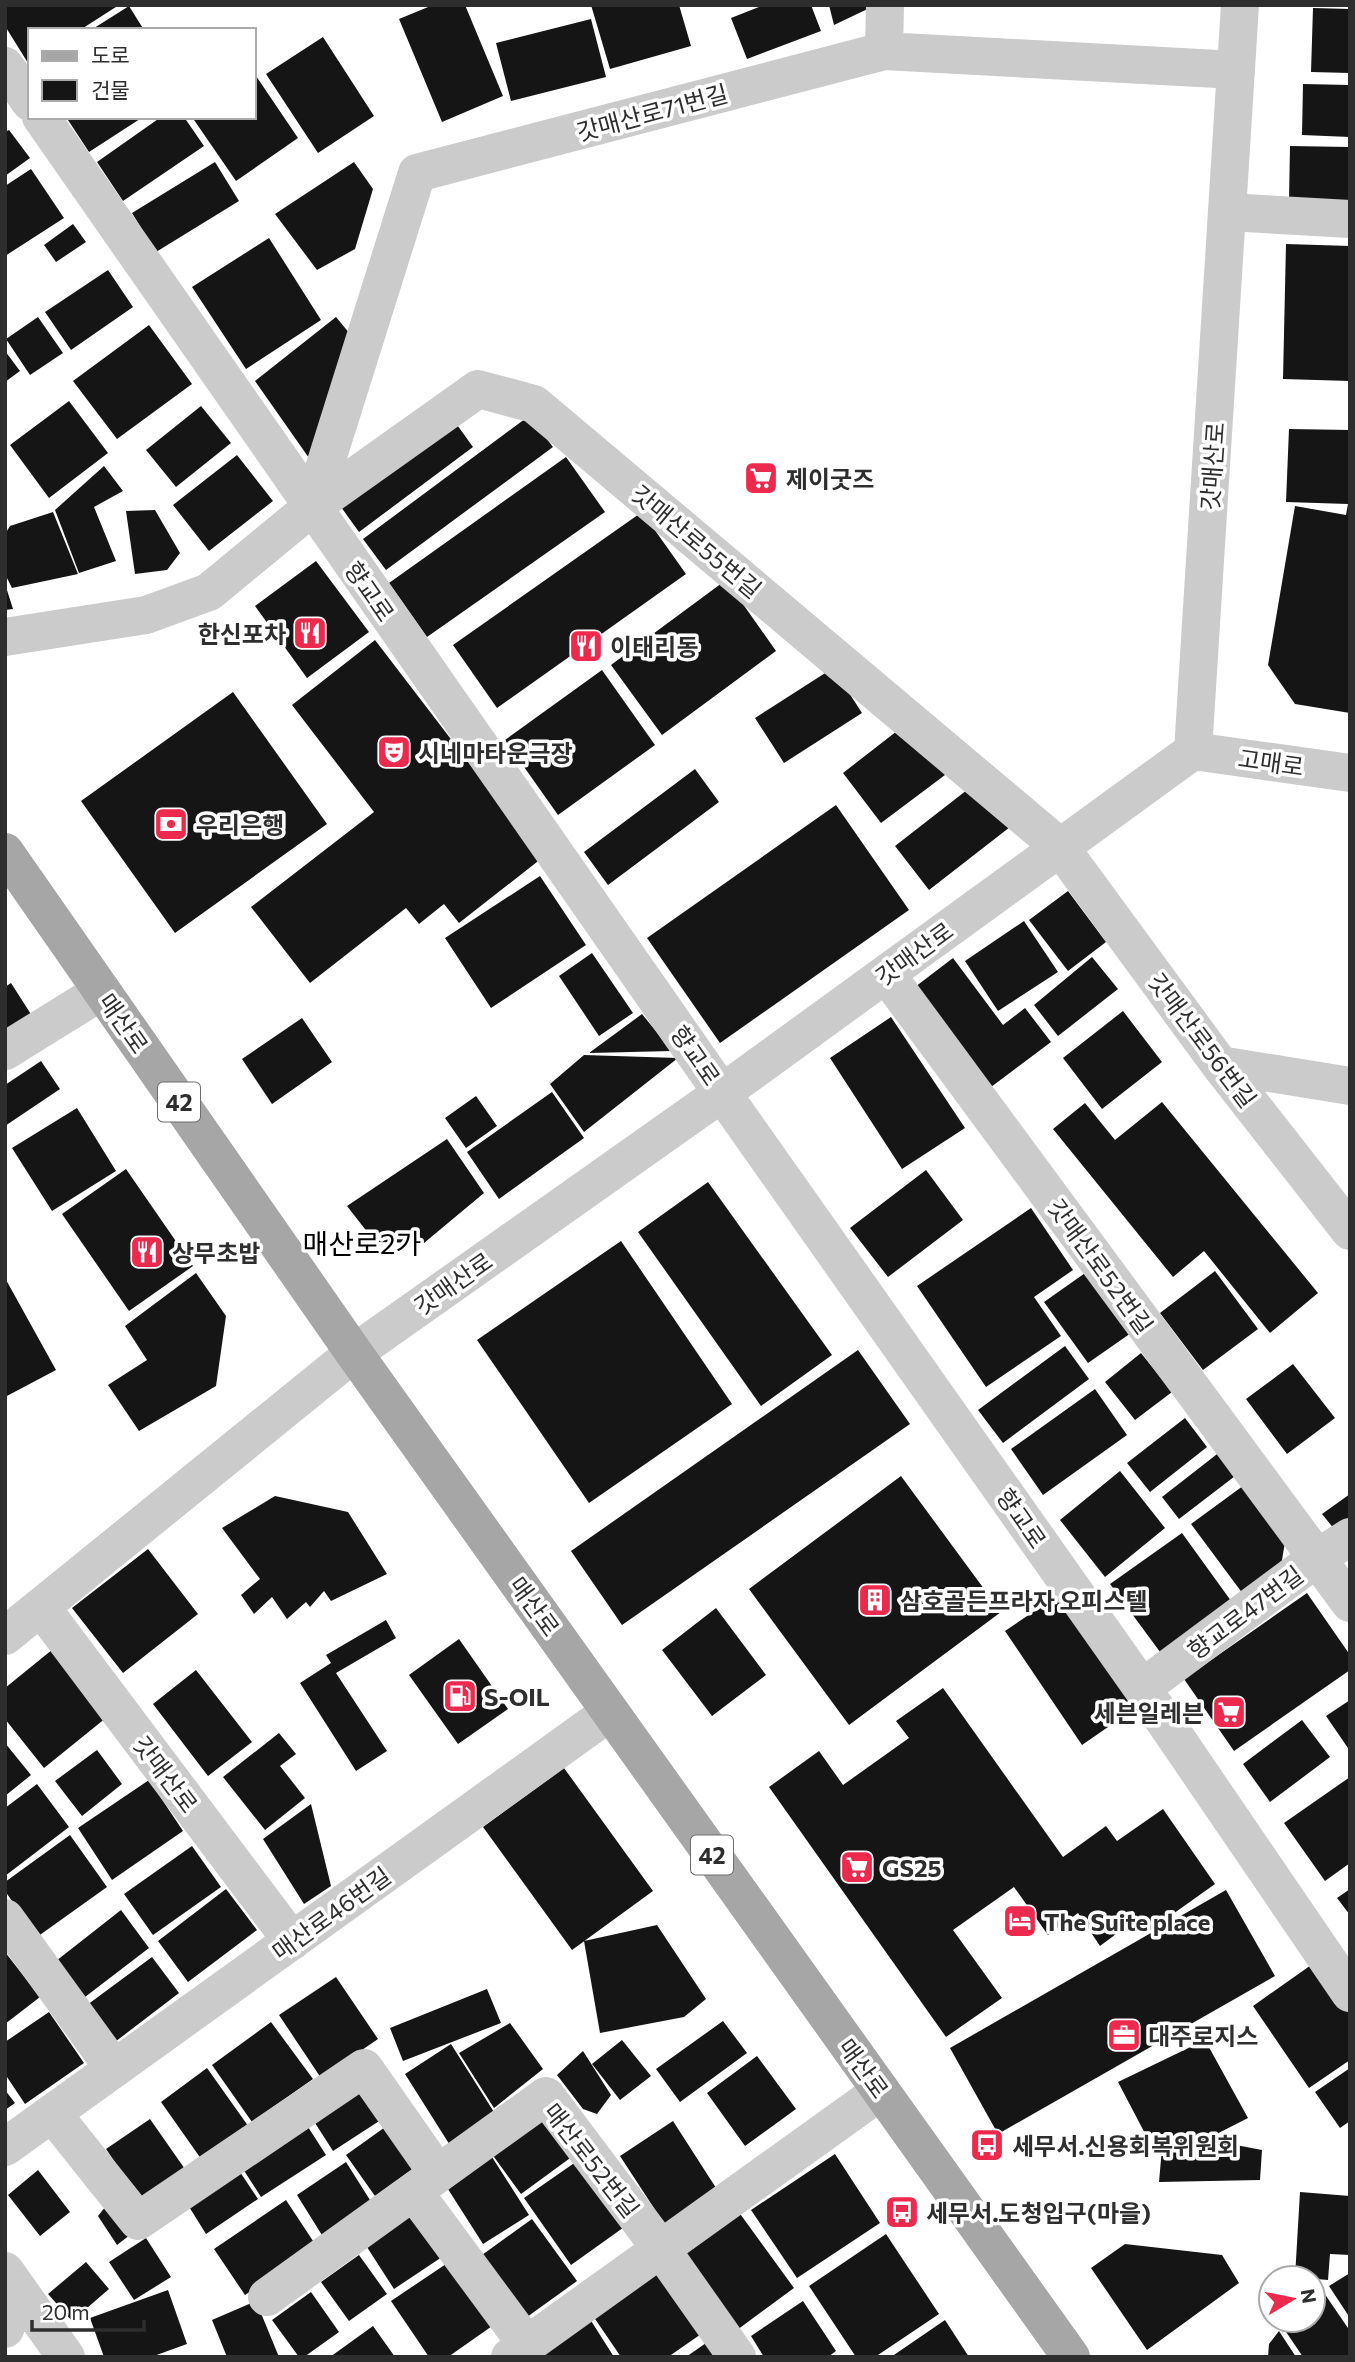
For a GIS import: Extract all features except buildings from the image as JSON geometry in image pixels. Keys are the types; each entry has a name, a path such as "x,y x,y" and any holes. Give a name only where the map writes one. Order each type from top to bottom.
{"main road":[{"name":"매산로","path":"5,852 354,1353 1071,2357"}],"street":[{"path":"884,51 885,5"},
{"name":"갓매산로","path":"5,1636 354,1353 722,1093 1193,751 1240,5"},
{"name":"갓매산로71번길","path":"312,507 417,173 884,51 1236,70"},
{"path":"5,66 28,99"},
{"name":"향교로","path":"42,119 722,1093 1142,1688 1350,1993"},
{"path":"1228,212 1350,219"},
{"name":"갓매산로55번길","path":"312,507 478,389 534,404 1060,847"},
{"path":"5,637 146,615 209,593 312,507"},
{"name":"고매로","path":"1193,751 1350,773"},
{"name":"갓매산로56번길","path":"1060,847 1220,1065 1350,1231"},
{"name":"갓매산로52번길","path":"886,974 1350,1603"},
{"path":"5,1051 102,991"},
{"path":"1220,1065 1350,1086"},
{"name":"향교로47번길","path":"1142,1688 1317,1558 1350,1537"},
{"name":"갓매산로","path":"41,1607 292,1941"},
{"name":"매산로46번길","path":"5,2147 610,1712"},
{"path":"5,1918 113,2067"},
{"path":"52,2113 138,2221 364,2068 518,2351 881,2091"},
{"name":"매산로52번길","path":"267,2297 546,2096 661,2249"},
{"path":"661,2249 737,2357"},
{"path":"5,2329 13,2281"},
{"path":"13,2281 66,2357"}],"place":[{"name":"제이굿즈","path":"761,478"},
{"name":"한신포차","path":"310,633"},
{"name":"이태리동","path":"586,646"},
{"name":"시네마타운극장","path":"394,752"},
{"name":"우리은행","path":"171,824"},
{"name":"상무초밥","path":"147,1252"},
{"name":"삼호골든프라자 오피스텔","path":"875,1600"},
{"name":"S-OIL","path":"460,1696"},
{"name":"세븐일레븐","path":"1229,1712"},
{"name":"GS25","path":"857,1867"},
{"name":"The Suite place","path":"1020,1921"},
{"name":"대주로지스","path":"1124,2035"},
{"name":"세무서.신용회복위원회","path":"987,2145"},
{"name":"세무서.도청입구(마을)","path":"902,2212"}],"district":[{"name":"매산로2가","path":"362,1243"}]}
